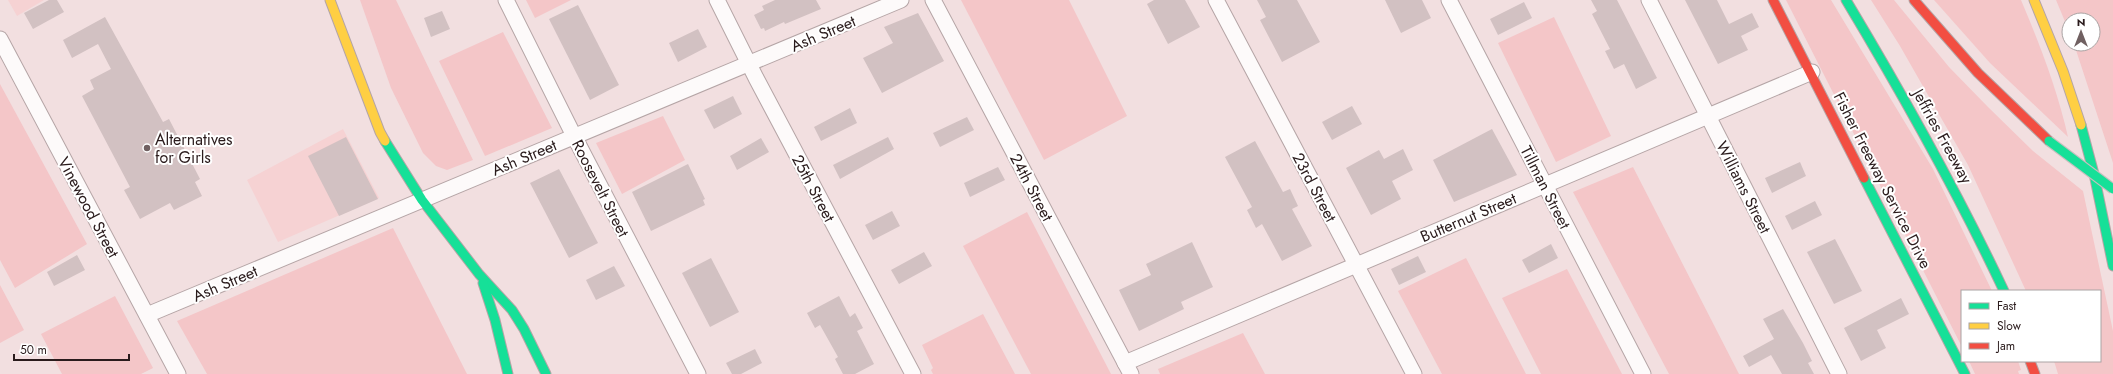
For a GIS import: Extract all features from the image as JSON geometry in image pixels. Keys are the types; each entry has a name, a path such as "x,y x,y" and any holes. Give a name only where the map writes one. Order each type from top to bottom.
{"main road":[{"path":"330,0 380,132 422,200 479,274 512,310 524,329 546,374"},
{"name":"Fisher Freeway Service Drive","path":"1773,0 1812,72 1965,374"},
{"name":"Jeffries Freeway","path":"1846,0 1931,142 1961,200 2004,290"},
{"path":"1914,0 1929,19 1997,91 2049,141 2113,189"},
{"path":"2034,0 2050,36 2076,109 2088,151 2113,266"},
{"path":"479,274 495,320 508,374"},
{"path":"2030,362 2035,374"}],"street":[{"name":"Roosevelt Street","path":"506,0 574,136 698,374"},
{"name":"25th Street","path":"718,0 748,64 913,374"},
{"name":"Ash Street","path":"147,315 901,0"},
{"name":"24th Street","path":"933,0 1128,368"},
{"name":"23rd Street","path":"1216,0 1414,374"},
{"name":"Tillman Street","path":"1449,0 1643,374"},
{"name":"Williams Street","path":"1649,0 1839,374"},
{"name":"Vinewood Street","path":"0,39 178,374"},
{"name":"Butternut Street","path":"1128,368 1356,265 1544,184 1812,72"}],"shaded area":[{"path":"8,0 44,0 17,16"},
{"path":"360,0 396,0 473,160 447,170 436,166 423,153 391,88"},
{"path":"526,0 571,0 535,18"},
{"path":"961,0 1069,0 1127,116 1044,160"},
{"path":"1786,0 1831,0 1933,169 1992,290 1961,290 1961,345"},
{"path":"1871,0 1894,0 1949,67 1988,107 2033,151 2083,191 2113,331 2113,374 2058,374 2054,362 2101,362 2101,290 2026,290 1968,165 1900,46"},
{"path":"1934,0 2021,0 2048,67 2068,137 1990,63"},
{"path":"2056,0 2113,0 2113,163 2077,52 2101,52 2101,12 2061,12"},
{"path":"1554,17 1611,136 1556,162 1498,43"},
{"path":"503,32 552,128 485,156 439,61"},
{"path":"0,84 87,244 15,288 0,260"},
{"path":"663,116 685,160 622,194 596,143"},
{"path":"343,129 379,198 278,242 247,180"},
{"path":"1633,167 1739,374 1669,374 1573,192"},
{"path":"1027,212 1111,374 1031,374 963,246"},
{"path":"393,228 467,374 207,374 177,321"},
{"path":"1466,258 1526,374 1442,374 1398,291"},
{"path":"1567,269 1622,374 1541,374 1502,298"},
{"path":"0,285 24,330 0,343"},
{"path":"115,296 153,368 141,374 62,374 41,334"},
{"path":"983,314 1015,374 933,374 931,370 933,368 922,345"},
{"path":"1243,333 1265,374 1160,374 1158,369"},
{"path":"1969,362 2018,362 2021,370 2018,371 2019,374 1975,374"}],"building":[{"path":"49,0 57,0 64,12 33,29 24,13"},
{"path":"775,0 816,0 821,9 785,24 784,22 765,31 764,28 761,29 754,15 764,10 762,6"},
{"path":"1154,0 1185,0 1200,27 1168,44 1147,4"},
{"path":"1257,0 1297,0 1320,42 1282,62 1260,20 1266,17"},
{"path":"1385,0 1422,0 1431,18 1401,33"},
{"path":"1591,0 1617,0 1657,78 1636,89 1624,64 1614,69 1605,51 1610,49 1592,14 1597,11"},
{"path":"1685,0 1717,0 1729,24 1752,13 1759,27 1741,36 1748,50 1718,64"},
{"path":"1524,2 1532,18 1498,35 1490,19"},
{"path":"578,5 619,85 590,100 549,19"},
{"path":"442,11 450,29 431,37 424,18"},
{"path":"918,13 944,61 882,93 863,58 893,43 884,27"},
{"name":"Alternatives for Girls","path":"105,17 163,122 169,119 200,179 195,182 202,196 174,210 170,203 140,219 124,190 130,187 82,96 94,89 90,80 111,69 98,44 72,58 63,40"},
{"path":"698,29 707,47 678,62 669,43"},
{"path":"733,96 742,114 714,129 704,110"},
{"path":"1352,106 1362,124 1332,140 1322,122"},
{"path":"850,108 857,123 821,141 814,127"},
{"path":"967,117 974,130 940,147 933,133"},
{"path":"1492,129 1517,175 1454,202 1433,160"},
{"path":"346,137 378,199 339,216 308,156"},
{"path":"888,137 894,149 840,179 833,165"},
{"path":"761,138 769,152 737,170 730,156"},
{"path":"1255,141 1283,192 1290,189 1298,206 1292,209 1312,246 1282,261 1262,224 1256,228 1247,210 1252,207 1225,157"},
{"path":"1403,149 1413,170 1392,181 1401,199 1371,215 1346,168 1379,150 1384,159"},
{"path":"1800,162 1806,176 1772,193 1765,178"},
{"path":"688,164 705,199 703,200 705,205 651,231 632,192"},
{"path":"998,167 1005,180 970,197 964,183"},
{"path":"559,169 598,243 569,258 530,183"},
{"path":"1815,201 1822,215 1792,230 1785,216"},
{"path":"892,211 900,226 873,240 865,225"},
{"path":"1835,239 1862,291 1834,304 1807,252"},
{"path":"1192,242 1213,287 1181,302 1184,309 1139,331 1119,290 1151,275 1146,264"},
{"path":"1551,244 1558,258 1529,273 1522,260"},
{"path":"924,252 932,266 899,284 891,270"},
{"path":"77,255 85,270 54,286 47,272"},
{"path":"1418,256 1426,272 1399,285 1391,269"},
{"path":"711,258 739,312 710,327 682,273"},
{"path":"614,266 625,286 596,300 586,280"},
{"path":"839,296 850,317 855,313 863,328 857,331 874,364 855,374 843,374 835,359 838,357 820,325 815,328 807,313"},
{"path":"1901,298 1909,314 1877,330 1886,348 1861,361 1844,328"},
{"path":"1783,309 1812,361 1808,363 1814,374 1782,374 1771,355 1749,367 1743,356 1774,339 1763,319"},
{"path":"755,349 762,363 741,374 732,374 726,363"}],"traffic: fast":[{"path":"1846,0 1929,144 1968,217 2004,290"},
{"path":"2081,125 2094,174 2113,266"},
{"path":"385,141 422,200 479,274 512,310 524,329 546,374"},
{"path":"2049,141 2113,189"},
{"path":"1864,178 1965,374"},
{"path":"483,283 495,320 508,374"}],"traffic: slow":[{"path":"330,0 380,132 385,141"},
{"path":"2034,0 2063,71 2081,125"}],"traffic: jam":[{"path":"1773,0 1864,178"},
{"path":"1914,0 1978,73 2049,141"},
{"path":"2030,362 2035,374"}],"place":[{"name":"Alternatives for Girls","path":"147,148"}]}
